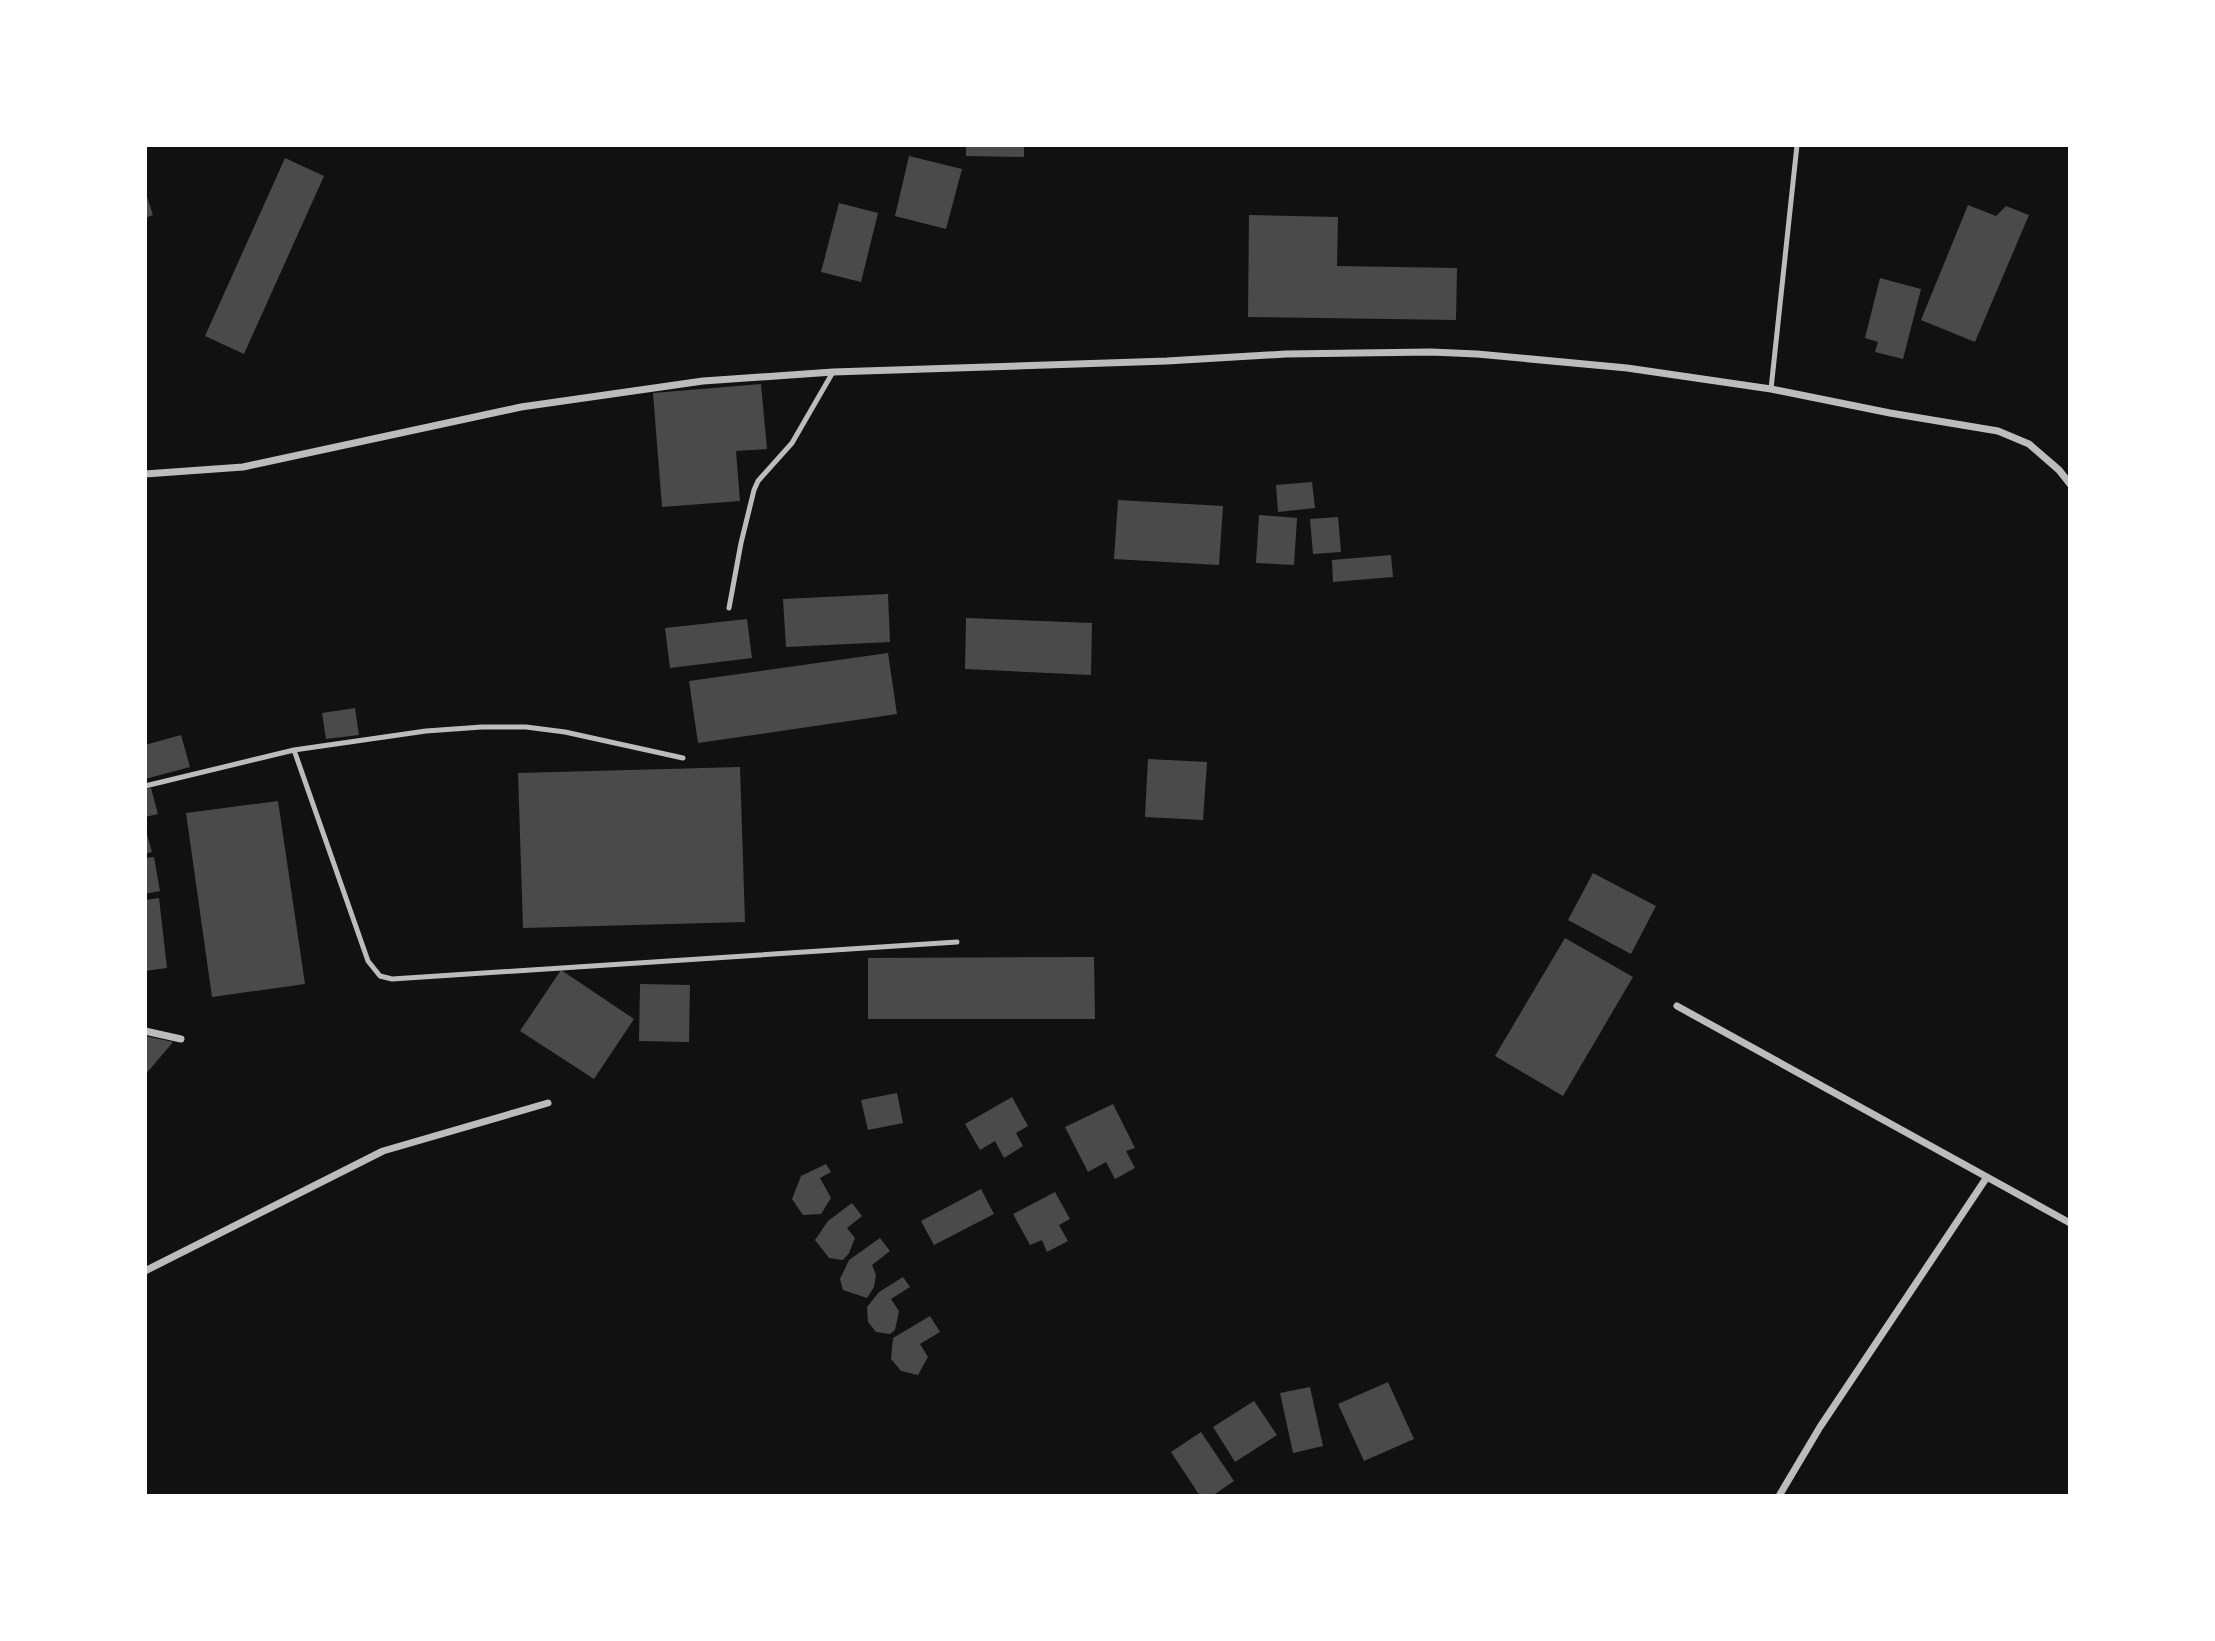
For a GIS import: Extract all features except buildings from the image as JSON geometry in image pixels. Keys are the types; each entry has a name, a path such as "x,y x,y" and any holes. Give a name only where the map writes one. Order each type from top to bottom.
{"street":[{"path":"145,474 243,467 521,407 703,382 834,372 1167,361 1286,354 1431,352 1627,368 1771,390 1998,431 2029,444 2059,470 2070,484"},
{"path":"1677,1006 2070,1223"},
{"path":"145,1031 181,1038"},
{"path":"145,1271 383,1151 548,1103"},
{"path":"1779,1496 1820,1427 1987,1177"}],"lane":[{"path":"1771,390 1797,145"},
{"path":"729,608 754,489 792,443 834,372"},
{"path":"145,786 294,750 426,731 526,727 565,732 683,758"},
{"path":"294,750 368,961 380,976 392,979 957,943"}]}
